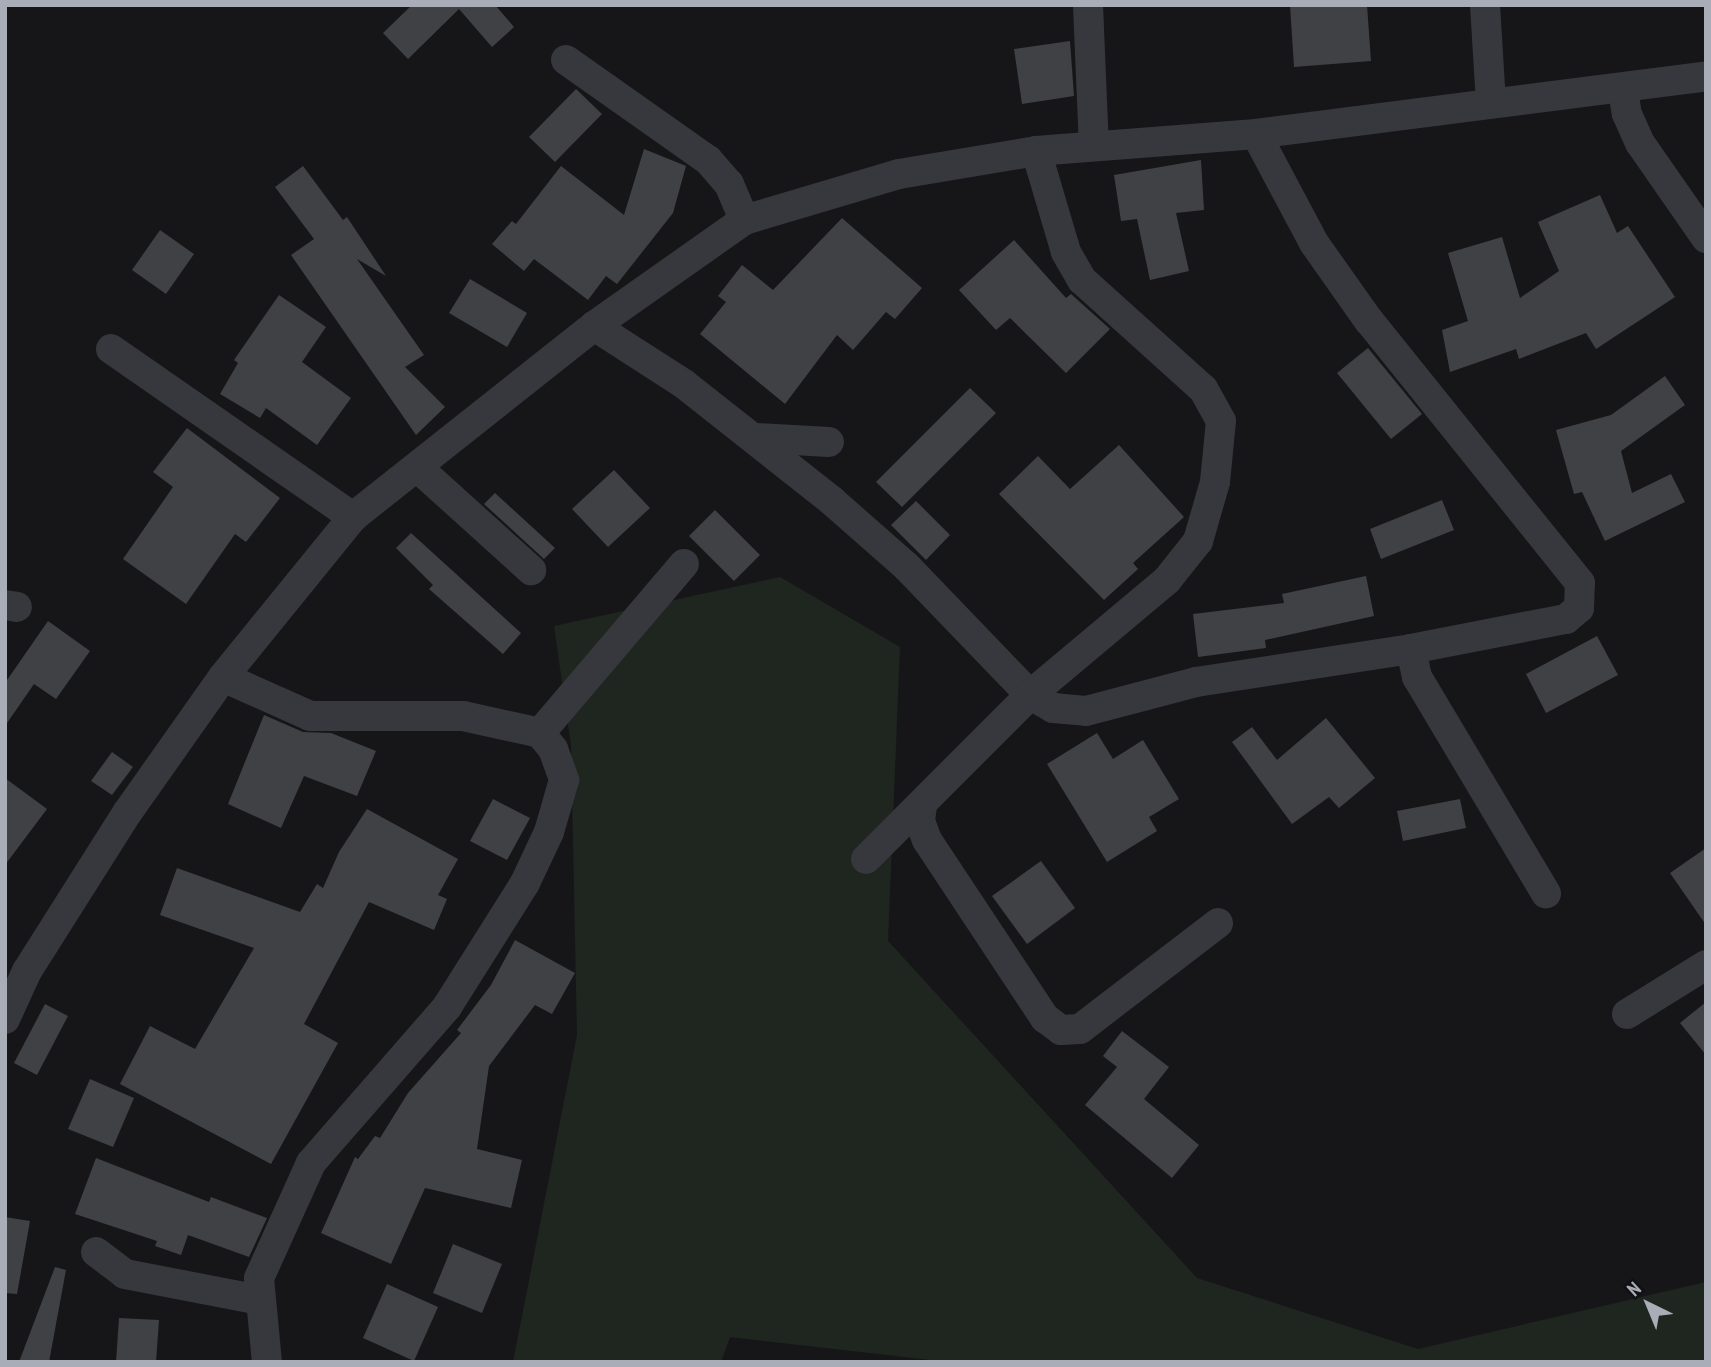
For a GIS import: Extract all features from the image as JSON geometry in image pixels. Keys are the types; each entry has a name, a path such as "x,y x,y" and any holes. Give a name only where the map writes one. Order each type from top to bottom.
{"street":[{"path":"1088,5 1094,146"},
{"path":"1485,5 1491,103"},
{"path":"566,60 708,160 729,184 744,220"},
{"path":"5,1019 27,971 55,926 223,677 354,517 593,326 744,220 899,174 1036,151 1256,134 1491,103 1623,90 1706,76"},
{"path":"1623,90 1627,114 1640,144 1706,238"},
{"path":"593,326 684,384 756,438 906,566 1030,695 1053,708 1086,711 1196,682 1411,649 1566,619 1580,608 1580,583 1369,321 1314,243 1256,134"},
{"path":"866,859 922,806 1030,695 1167,580 1198,541 1215,482 1221,421 1203,389 1082,280 1066,253 1036,151"},
{"path":"111,349 354,517"},
{"path":"756,438 829,442"},
{"path":"417,467 531,570"},
{"path":"540,733 684,564"},
{"path":"1411,649 1417,677 1546,893"},
{"path":"223,677 310,716 464,716 540,733 553,749 564,780 549,832 525,883 447,1007 311,1164 259,1278 267,1362"},
{"path":"922,806 920,821 927,840 1045,1018 1061,1030 1080,1029 1219,923"},
{"path":"1628,1014 1706,965"},
{"path":"96,1252 125,1274 260,1300"}],"shaded area":[{"path":"780,577 900,647 888,941 1197,1278 1418,1349 1706,1282 1706,1362 948,1362 730,1337 721,1362 513,1362 577,1035 571,745 554,626"}],"building":[{"path":"412,5 495,5 514,27 492,47 459,9 408,59 383,33"},
{"path":"1290,5 1367,5 1371,61 1294,67"},
{"path":"1070,41 1074,96 1022,104 1014,49"},
{"path":"576,89 602,114 555,162 529,137"},
{"path":"644,149 686,166 673,213 617,284 606,276 588,300 534,259 524,271 492,244 512,221 516,224 561,166 624,215"},
{"path":"1201,160 1204,210 1176,213 1189,271 1150,280 1137,219 1121,221 1114,175"},
{"path":"303,166 343,220 347,217 386,276 357,259 424,355 405,367 445,407 416,435 291,255 314,239 275,187"},
{"path":"1600,195 1617,233 1628,226 1675,297 1596,349 1586,333 1519,359 1516,349 1450,372 1442,330 1468,321 1448,253 1502,237 1520,298 1559,271 1538,222"},
{"path":"842,218 922,288 895,319 886,312 853,350 837,335 785,404 700,334 726,302 718,296 742,265 773,290"},
{"path":"160,230 194,254 166,294 132,270"},
{"path":"1014,240 1066,298 1071,294 1110,329 1066,373 1010,318 996,330 959,290"},
{"path":"470,279 527,313 507,347 449,313"},
{"path":"279,295 326,327 302,362 351,398 317,445 266,408 260,418 220,394 238,363 234,360"},
{"path":"1368,348 1422,414 1391,439 1337,373"},
{"path":"1665,376 1685,405 1621,451 1632,493 1671,474 1685,502 1605,541 1582,492 1574,494 1556,430 1611,415"},
{"path":"970,388 996,413 902,507 876,482"},
{"path":"187,428 280,498 246,542 235,534 186,604 123,559 173,487 153,472"},
{"path":"1119,445 1184,517 1133,563 1138,569 1104,600 999,494 1038,456 1070,489"},
{"path":"614,470 650,508 608,547 572,509"},
{"path":"495,493 555,548 544,559 484,504"},
{"path":"1442,500 1454,530 1381,559 1370,529"},
{"path":"916,501 950,535 926,560 891,525"},
{"path":"715,510 760,555 734,581 689,536"},
{"path":"411,533 521,633 503,654 429,589 433,585 396,548"},
{"path":"1366,576 1374,616 1265,640 1266,648 1198,657 1193,614 1284,603 1282,594"},
{"path":"48,621 90,651 56,699 34,684 5,726 5,683"},
{"path":"1597,636 1618,675 1546,713 1526,674"},
{"path":"264,715 303,732 331,733 376,751 357,796 304,776 281,828 228,804"},
{"path":"1326,718 1375,778 1339,808 1329,797 1292,824 1232,742 1252,727 1277,760"},
{"path":"1097,733 1113,759 1143,740 1179,799 1149,817 1157,831 1107,862 1047,764"},
{"path":"112,752 133,767 112,795 91,781"},
{"path":"5,778 47,809 5,865"},
{"path":"493,799 530,818 507,860 470,841"},
{"path":"1460,799 1466,828 1403,841 1397,811"},
{"path":"367,809 458,859 438,895 447,899 434,930 369,902 304,1024 338,1043 271,1164 120,1084 150,1026 195,1049 254,948 160,915 177,868 300,912 317,884 323,888 339,852"},
{"path":"1706,848 1706,925 1670,873"},
{"path":"1041,861 1075,908 1027,944 992,896"},
{"path":"515,940 575,973 552,1014 535,1005 489,1066 477,1149 522,1160 511,1208 425,1188 391,1264 321,1233 355,1157 358,1159 375,1136 380,1138 408,1093 461,1033 457,1030 491,985"},
{"path":"1706,1002 1706,1055 1680,1023"},
{"path":"45,1004 68,1016 37,1075 14,1063"},
{"path":"1122,1031 1169,1067 1144,1099 1199,1145 1172,1178 1085,1105 1117,1067 1103,1056"},
{"path":"90,1079 134,1098 113,1147 68,1129"},
{"path":"96,1158 209,1202 211,1197 267,1218 249,1257 188,1235 181,1255 155,1246 157,1241 75,1214"},
{"path":"5,1217 30,1221 17,1294 5,1293"},
{"path":"453,1244 502,1264 482,1313 433,1293"},
{"path":"55,1267 66,1270 49,1362 19,1362"},
{"path":"387,1284 438,1307 414,1361 363,1338"},
{"path":"119,1318 159,1320 156,1362 116,1362"}]}
